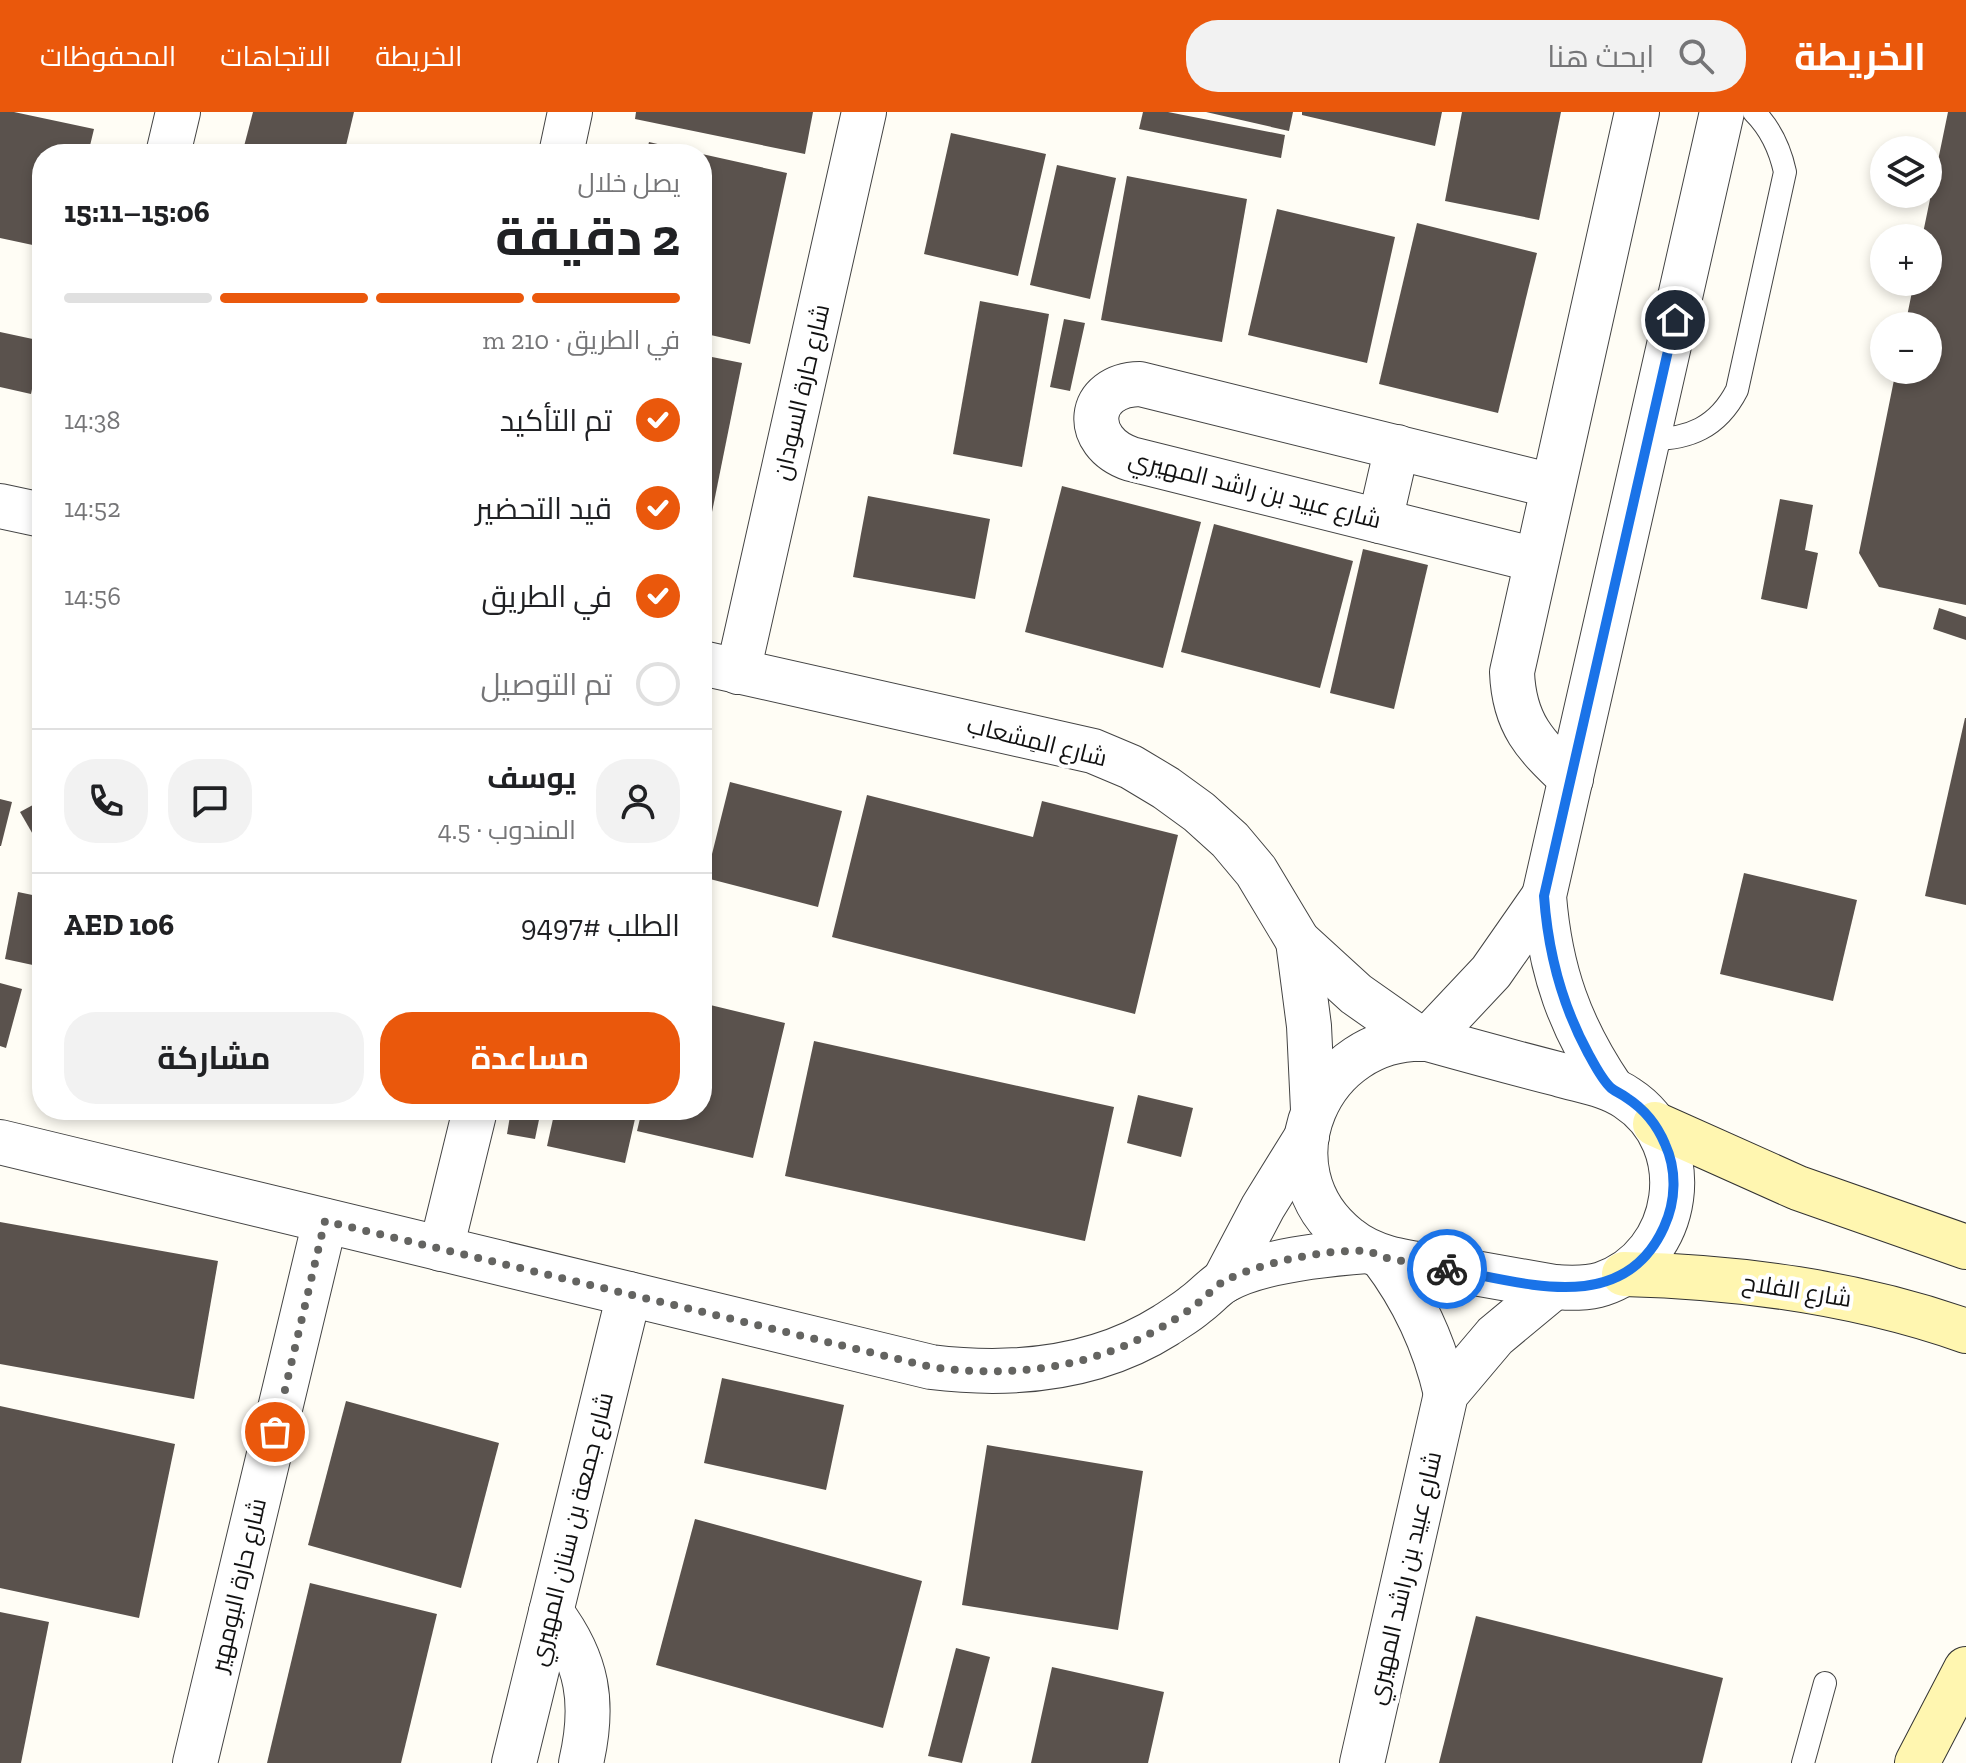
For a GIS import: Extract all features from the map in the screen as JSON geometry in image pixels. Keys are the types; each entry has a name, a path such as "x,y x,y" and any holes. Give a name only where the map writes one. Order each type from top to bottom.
{"main road":[{"path":"1655,1124 1798,1188 1966,1247"},
{"name":"شارع الفلاح","path":"1624,1274 1740,1280 1816,1291 1954,1327"},
{"path":"1954,1327 1966,1363"},
{"path":"1917,1763 1966,1669"}],"street":[{"path":"170,144 178,112"},
{"path":"563,144 570,112"},
{"name":"شارع حارة السودان","path":"720,668 864,112"},
{"path":"1571,779 1531,739 1522,724 1513,689 1514,654 1637,112"},
{"path":"1612,1089 1576,1030 1563,998 1553,965 1544,896 1722,112"},
{"name":"شارع عبيد بن راشد المهيري","path":"1536,560 1118,455 1099,436 1096,423 1098,409 1114,389 1126,384 1140,384 1553,486"},
{"path":"1380,521 1397,447"},
{"path":"0,506 32,513"},
{"name":"شارع المِشعاب","path":"720,668 1093,751 1131,767 1166,788 1230,840 1256,871 1298,941 1356,994 1424,1039"},
{"path":"1424,1039 1491,972 1544,896"},
{"name":"شارع المِشعاب","path":"1298,941 1309,1026 1310,1123 1306,1158 1310,1181 1318,1203 1331,1222 1348,1238 1374,1254"},
{"path":"0,1142 931,1367 1013,1373 1067,1365 1129,1344 1195,1306 1224,1281 1310,1123 1323,1090 1337,1072 1375,1047 1424,1039 1612,1089 1643,1110 1655,1124 1673,1169 1674,1194 1658,1240 1643,1259 1624,1274 1602,1284 1579,1288 1554,1287 1374,1254 1294,1260 1224,1281"},
{"path":"441,1249 473,1120"},
{"name":"شارع حارة البومهير","path":"195,1763 325,1221"},
{"name":"شارع عبيد بن راشد المهيري","path":"1362,1763 1446,1394 1439,1364 1416,1308 1374,1254"},
{"name":"شارع عبيد بن راشد المهيري","path":"1446,1394 1495,1336 1554,1287"},
{"name":"شارع جمعة بن سنان المهيري","path":"514,1763 629,1294"},
{"path":"551,1612 576,1651 584,1673 588,1720 581,1763"}],"lane":[{"path":"1648,439 1666,440 1700,430 1728,408 1737,390 1785,172 1773,136 1754,112"},
{"path":"1803,1763 1825,1683"}],"building":[{"path":"0,112 14,112 94,129 90,144 32,144 32,245 0,238"},
{"path":"253,112 354,112 346,144 245,144"},
{"path":"636,112 813,112 805,154 635,119"},
{"path":"1143,112 1168,112 1285,135 1281,158 1139,129"},
{"path":"1206,112 1293,112 1289,131"},
{"path":"1302,112 1442,112 1435,146 1302,115"},
{"path":"1462,112 1561,112 1539,220 1445,201"},
{"path":"1948,112 1966,112 1966,605 1879,587 1859,553 1893,384 1942,384 1942,312 1908,312 1911,296 1942,296 1942,224 1925,224 1928,208 1942,208 1942,141"},
{"path":"951,133 1046,154 1018,276 924,254"},
{"path":"712,156 787,173 750,344 712,335"},
{"path":"1057,165 1116,178 1090,299 1030,285"},
{"path":"1127,176 1247,199 1222,342 1101,320"},
{"path":"1277,209 1395,237 1367,363 1248,335"},
{"path":"1417,223 1537,253 1498,413 1379,384"},
{"path":"980,301 1049,314 1022,467 953,454"},
{"path":"1064,319 1085,323 1070,391 1050,387"},
{"path":"0,332 32,339 31,394 0,387"},
{"path":"712,357 742,363 712,512"},
{"path":"1062,486 1201,522 1163,668 1025,632"},
{"path":"868,496 990,519 975,599 853,577"},
{"path":"1780,499 1813,505 1805,550 1818,553 1807,609 1761,599"},
{"path":"1214,524 1353,561 1320,688 1181,652"},
{"path":"1363,549 1428,565 1394,709 1330,693"},
{"path":"1939,608 1966,617 1966,640 1933,629"},
{"path":"1966,718 1966,905 1925,896"},
{"path":"730,782 842,811 818,907 712,880 712,854"},
{"path":"867,795 1033,837 1042,801 1178,835 1135,1014 832,937"},
{"path":"0,799 12,802 1,846 0,846"},
{"path":"32,805 32,833 20,812"},
{"path":"1744,873 1857,900 1833,1001 1720,974"},
{"path":"18,892 32,895 32,965 5,959"},
{"path":"0,983 22,989 6,1048 0,1046"},
{"path":"712,1005 785,1023 753,1158 637,1131 640,1120 712,1120"},
{"path":"814,1041 1114,1107 1085,1241 785,1176"},
{"path":"1138,1095 1193,1108 1181,1157 1127,1143"},
{"path":"509,1120 539,1120 535,1139 507,1134"},
{"path":"553,1120 635,1120 625,1163 547,1146"},
{"path":"0,1222 218,1261 194,1399 0,1364"},
{"path":"722,1378 844,1405 826,1490 704,1463"},
{"path":"346,1401 499,1443 461,1588 308,1545"},
{"path":"0,1406 175,1444 139,1618 0,1588"},
{"path":"987,1445 1143,1471 1118,1630 962,1605"},
{"path":"695,1519 922,1581 883,1728 656,1665"},
{"path":"310,1583 437,1614 401,1763 267,1763"},
{"path":"0,1612 49,1622 21,1763 0,1763"},
{"path":"1476,1616 1723,1678 1702,1763 1439,1763"},
{"path":"956,1648 990,1657 962,1763 928,1756"},
{"path":"1052,1667 1164,1692 1148,1763 1031,1763"}],"way so far":[{"path":"275,1432 325,1221 931,1367 972,1372 1013,1373 1053,1368 1093,1358 1163,1327 1195,1306 1224,1281 1294,1260 1367,1251 1382,1257 1447,1269"}],"route":[{"path":"1447,1269 1554,1287 1579,1288 1602,1284 1624,1274 1643,1259 1658,1240 1674,1194 1673,1169 1655,1124 1643,1110 1612,1089 1576,1030 1553,965 1546,930 1544,896 1675,320"}]}
